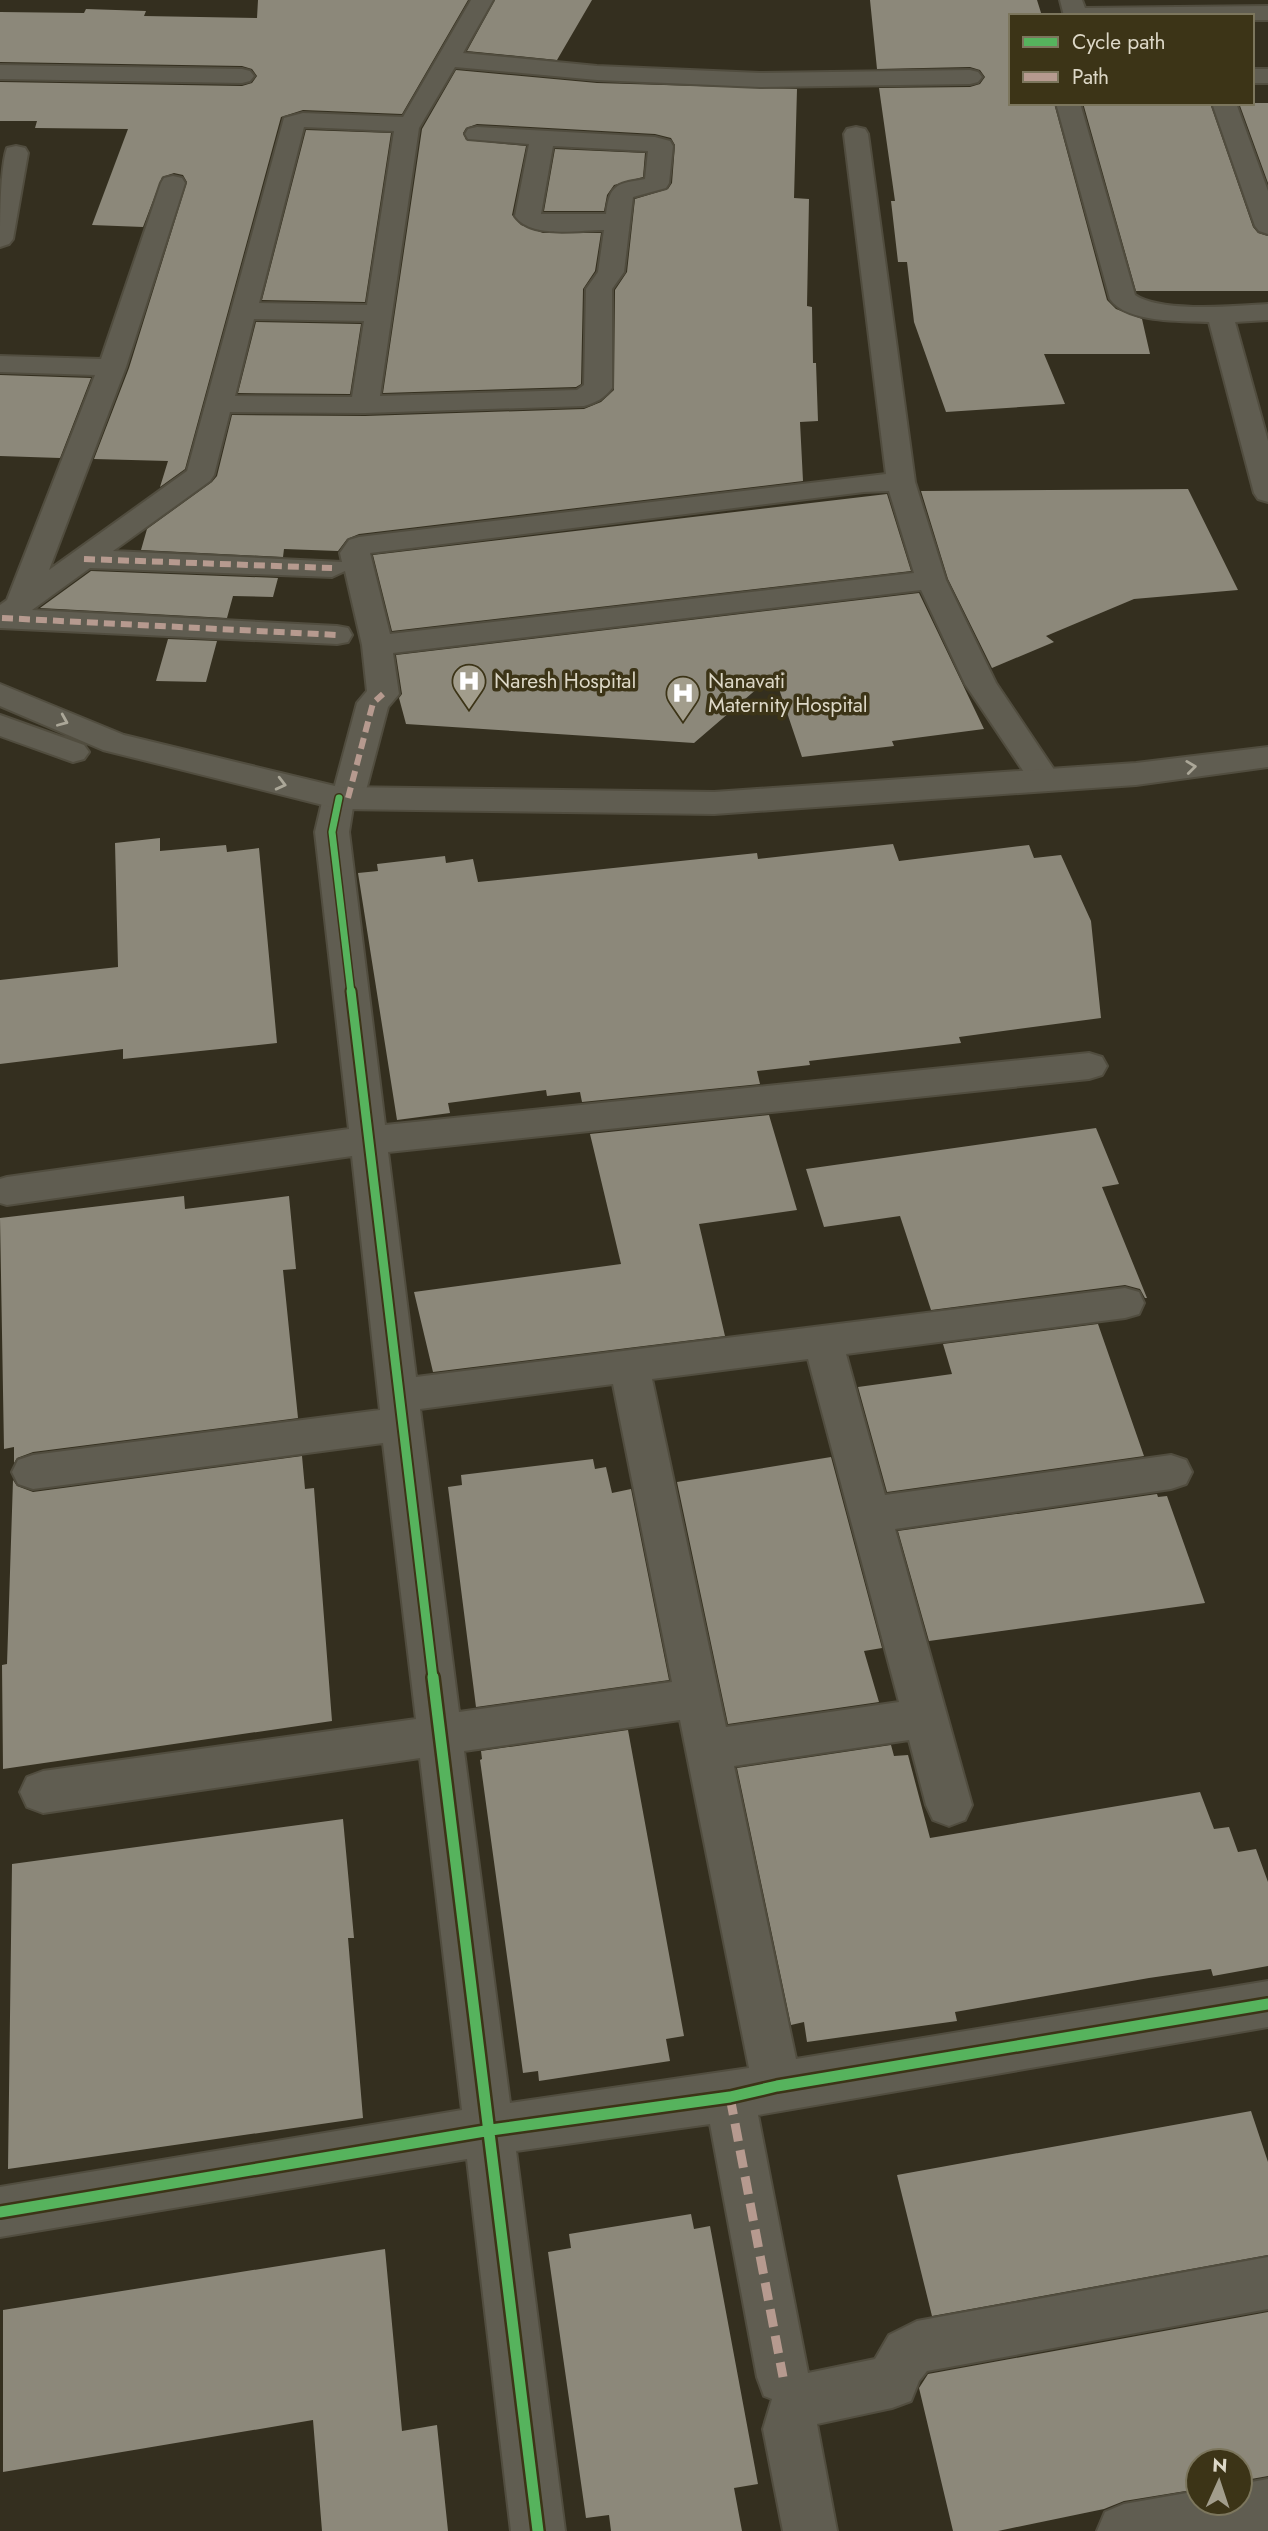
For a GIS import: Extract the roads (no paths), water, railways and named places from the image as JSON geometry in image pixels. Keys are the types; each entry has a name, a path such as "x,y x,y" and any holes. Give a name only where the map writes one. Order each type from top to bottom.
{"street":[{"path":"8,613 200,475 293,123 303,120 412,122 482,0"},
{"path":"1230,14 1268,13"},
{"path":"447,59 597,74 760,80 970,77"},
{"path":"0,72 242,76"},
{"path":"1069,105 1123,299 1132,306 1146,309 1220,315 1268,312"},
{"path":"1225,105 1268,226"},
{"path":"365,405 407,124"},
{"path":"220,404 365,405 584,398 595,393 600,381 599,289 611,272 621,194 627,189 657,183 661,146 477,134"},
{"path":"856,134 901,482 931,580 981,684 1045,780"},
{"path":"542,137 528,216 530,219 538,222 617,222"},
{"path":"0,239 16,153"},
{"path":"8,613 112,367 173,183"},
{"path":"244,312 380,313"},
{"path":"1220,315 1268,493"},
{"path":"0,364 112,367"},
{"path":"538,2531 332,832 373,703 383,694 377,645 355,553 359,546 365,543 864,483 901,482"},
{"path":"85,559 332,568"},
{"path":"377,645 931,580"},
{"path":"8,613 337,635"},
{"path":"0,694 114,743 341,804 716,824 1144,794 1268,780"},
{"path":"0,725 96,761 299,816 341,804 714,803 1136,774 1268,757"},
{"path":"7,1191 370,1140 1089,1066"},
{"path":"33,1472 400,1410 629,1365 824,1343 1125,1303"},
{"path":"824,1343 949,1805"},
{"path":"629,1365 777,2086"},
{"path":"869,1515 1171,1472"},
{"path":"43,1792 698,1698"},
{"path":"708,1750 925,1718"},
{"path":"0,2213 491,2130 730,2096 1268,2004"},
{"path":"730,2096 783,2377"},
{"path":"810,2531 790,2429 792,2414 800,2401 892,2382 901,2360 917,2347 1268,2283"},
{"path":"1124,2531 1268,2506"}],"place":[{"name":"Naresh Hospital","path":"469,711"},
{"name":"Nanavati Maternity Hospital","path":"683,723"}]}
